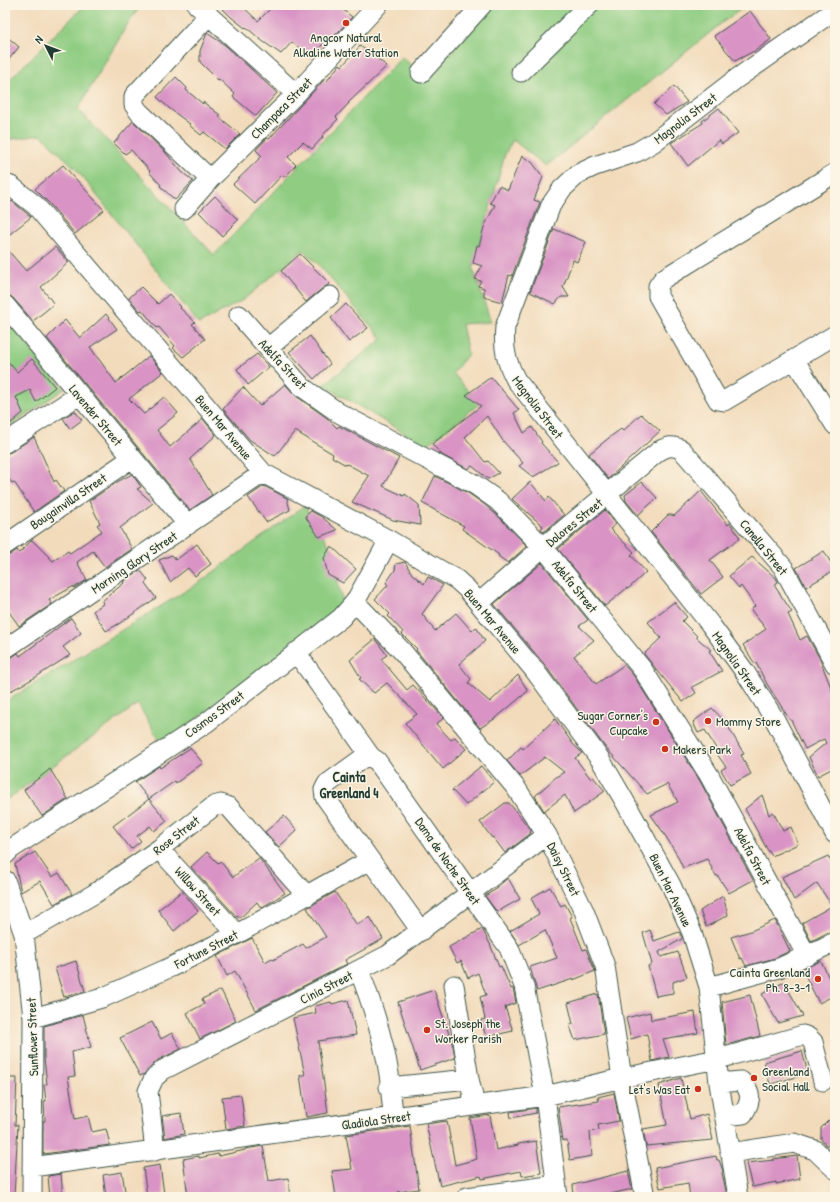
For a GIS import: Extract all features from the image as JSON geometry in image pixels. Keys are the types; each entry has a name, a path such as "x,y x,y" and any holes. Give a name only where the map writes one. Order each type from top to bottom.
{"street":[{"path":"421,73 482,5"},
{"path":"521,72 589,5"},
{"name":"Champaca Street","path":"184,209 210,179 296,94 371,7"},
{"path":"210,179 139,112 134,105 134,96 203,10 296,94"},
{"name":"Magnolia Street","path":"835,10 736,79 654,142 637,152 595,166 578,174 562,189 551,205 505,328 504,343 510,370 516,380 710,624 745,672 774,718 835,834"},
{"path":"835,174 663,279 658,286 658,296 718,400 724,401 835,335"},
{"name":"Buen Mar Avenue","path":"5,184 11,186 36,206 263,473 389,540 457,580 479,603 535,671 600,759 671,885 692,933 709,987 719,1083 738,1197"},
{"path":"268,348 330,296"},
{"name":"Lavender Street","path":"5,305 188,525"},
{"name":"Adelfa Street","path":"239,315 302,387 339,413 474,484 498,501 543,547 643,670 709,775 807,956"},
{"path":"794,359 835,425"},
{"path":"5,443 79,395"},
{"name":"Dolores Street","path":"479,603 543,547 659,451 665,447 672,446"},
{"name":"Canella Street","path":"672,446 682,450 783,567 835,664"},
{"name":"Bougainvilla Street","path":"5,545 132,458"},
{"name":"Morning Glory Street","path":"5,649 263,473"},
{"name":"Cosmos Street","path":"5,855 206,722 341,618 355,602 389,540"},
{"name":"Daisy Street","path":"355,602 402,651 516,788 547,835 584,911 605,966 622,1078 645,1197"},
{"name":"Dama de Noche Street","path":"296,652 371,757 377,761 509,948 524,986 545,1096 557,1191"},
{"path":"371,757 363,758 327,784 324,790 325,797 421,931"},
{"name":"Rose Street","path":"24,934 94,894 159,849 214,806 221,804 228,807 307,896"},
{"name":"Cinia Street","path":"155,1150 148,1091 154,1078 163,1070 388,955 547,835"},
{"name":"Willow Street","path":"159,849 237,934"},
{"name":"Fortune Street","path":"33,1018 102,998 170,967 237,934 370,860"},
{"name":"Sunflower Street","path":"5,880 24,934 33,1018 32,1197"},
{"path":"709,987 779,968 835,942"},
{"path":"359,970 384,1048 394,1117"},
{"path":"454,985 469,1079 475,1105"},
{"name":"Gladiola Street","path":"32,1167 545,1096 622,1078 716,1059 803,1035 808,1037 813,1042 823,1081"},
{"path":"389,1087 469,1079"},
{"path":"719,1083 741,1081 748,1087 750,1098 748,1106 743,1114 724,1116"},
{"path":"730,1153 794,1143 815,1150 835,1170"},
{"path":"468,1197 557,1191"}],"green space":[{"path":"85,5 142,5 130,20 78,109 214,255 402,57 426,78 493,5 747,5 723,22 546,166 513,140 505,154 473,269 491,322 462,324 468,354 453,373 479,404 426,446 323,385 382,339 319,265 303,250 243,300 199,324 76,169 41,135 5,140 5,84"},
{"path":"5,318 64,389 5,430"},
{"path":"304,506 328,543 344,607 162,745 138,704 5,801 5,702 200,582"}],"building":[{"path":"219,5 241,5 258,21 274,5 337,5 352,17 328,43 325,41 312,58 292,42 281,54 231,17"},
{"path":"750,11 771,39 758,49 735,61 714,36"},
{"path":"207,33 225,45 277,93 256,116 233,97 235,94 200,62 200,51"},
{"path":"5,35 19,47 5,64"},
{"path":"360,46 387,66 348,103 336,117 338,119 312,149 303,142 288,157 296,165 285,177 282,175 255,204 233,184 262,156 256,150 267,138 269,139 324,80 326,82 340,64 342,66"},
{"path":"176,77 187,88 186,90 203,104 203,102 220,115 219,117 240,134 225,149 204,132 201,135 157,97"},
{"path":"674,86 687,102 666,115 654,104"},
{"path":"719,108 738,133 722,144 719,140 688,166 671,143 703,123 702,121"},
{"path":"133,121 165,152 182,172 193,181 175,200 160,186 161,185 149,172 150,171 131,150 125,154 114,143"},
{"path":"522,156 532,162 543,177 534,200 540,202 512,276 509,275 502,302 484,297 484,288 478,286 481,281 475,279 482,266 473,263 477,245 479,246 484,227 495,205 490,203 499,186 508,190"},
{"path":"63,165 104,210 75,234 35,189"},
{"path":"215,196 238,220 222,236 199,212"},
{"path":"12,201 31,217 5,238 5,209"},
{"path":"554,229 586,242 577,262 573,260 563,287 569,297 561,297 555,304 530,292"},
{"path":"5,247 26,271 55,247 69,262 41,287 54,304 33,321 13,298 5,294"},
{"path":"300,254 330,284 306,302 281,271"},
{"path":"141,287 158,304 169,294 181,307 180,308 195,322 192,324 205,339 183,357 173,348 175,346 159,327 157,328 142,310 140,311 129,298"},
{"path":"346,304 368,328 349,342 331,318"},
{"path":"106,314 117,329 90,347 116,383 149,356 163,372 129,399 144,414 164,397 178,413 157,430 170,447 203,419 216,435 190,459 212,495 190,510 47,338 65,320 80,338"},
{"path":"310,336 330,364 314,379 289,352"},
{"path":"257,354 269,367 248,385 237,369"},
{"path":"5,358 17,372 32,359 55,387 36,402 30,390 16,397 23,413 5,428"},
{"path":"491,377 519,410 514,413 524,433 532,427 542,442 541,443 558,462 533,477 519,466 523,463 503,441 487,416 465,437 485,462 488,461 499,473 488,479 472,466 468,469 442,455 432,444 481,406 466,395"},
{"path":"285,384 296,396 327,418 337,428 339,426 399,458 383,486 404,496 405,494 419,505 420,525 393,520 352,502 369,476 332,457 333,454 295,431 275,456 250,440 223,409 243,387 260,406"},
{"path":"75,411 82,420 70,429 63,418"},
{"path":"641,414 660,431 608,479 589,454 621,429 623,431"},
{"path":"34,437 54,482 56,480 64,491 34,512 14,482 12,483 5,474 5,454 11,452"},
{"path":"132,474 141,487 137,489 153,503 120,528 132,549 105,567 93,551 77,562 87,580 49,600 52,604 19,626 5,606 5,558 17,550 19,553 32,540 53,561 68,551 70,553 102,531 97,525 100,523 89,501"},
{"path":"435,476 468,493 484,504 527,546 508,563 462,529 464,526 422,503"},
{"path":"530,482 546,501 549,497 564,515 544,532 541,529 543,526 512,499"},
{"path":"642,482 657,498 638,515 626,501 625,495"},
{"path":"264,486 287,498 290,510 266,522 248,497"},
{"path":"701,491 728,525 730,523 740,538 710,560 723,577 701,594 651,532 668,515 674,516"},
{"path":"605,510 616,524 610,529 634,552 631,555 646,572 628,589 627,588 605,606 558,549"},
{"path":"311,511 322,517 337,530 319,537 305,516"},
{"path":"197,544 211,564 195,576 188,568 170,582 159,560 172,555 176,560"},
{"path":"331,546 356,569 343,583 328,575 324,558"},
{"path":"824,551 835,570 806,587 796,568"},
{"path":"752,557 776,578 778,582 774,585 792,612 788,614 800,640 807,636 819,657 835,698 835,767 818,776 809,757 826,743 824,739 805,749 791,720 767,684 756,663 755,664 743,645 766,629 751,610 755,606 741,586 739,588 729,576"},
{"path":"405,562 412,574 424,584 428,577 443,585 422,614 435,631 456,613 472,631 476,627 485,641 459,664 471,679 468,683 490,702 518,675 528,691 496,718 480,728 416,650 417,649 402,634 403,632 388,616 390,614 375,599 388,585 386,583 395,570 396,564"},
{"path":"542,563 588,620 579,626 594,640 574,656 596,684 624,665 634,676 700,781 753,880 729,893 717,875 716,876 707,859 683,868 677,855 651,815 678,802 667,784 647,794 605,747 544,664 494,604"},
{"path":"140,570 148,580 145,583 156,598 106,631 93,611 103,604 102,601 124,583 123,582"},
{"path":"674,602 687,617 682,621 697,636 696,637 711,650 709,651 722,671 692,687 696,693 683,702 644,654 661,638 648,622"},
{"path":"71,618 81,633 63,647 70,655 36,677 5,694 5,662 18,653 20,656"},
{"path":"375,639 387,655 381,659 407,690 413,685 444,718 436,724 451,740 455,737 466,749 443,769 405,723 417,714 387,683 374,693 359,679 361,678 350,660"},
{"path":"712,708 726,723 744,754 741,755 751,774 730,785 721,770 726,767 715,751 717,750 705,730 698,733 693,722"},
{"path":"555,719 573,744 582,753 575,758 591,779 593,777 605,791 574,813 565,795 544,811 535,796 556,777 564,772 545,757 520,776 507,761 521,747 523,749"},
{"path":"190,748 203,763 176,783 175,781 149,799 135,782 159,766 160,768"},
{"path":"481,766 494,782 466,805 452,790"},
{"path":"50,769 68,799 42,816 24,790"},
{"path":"762,795 769,815 773,812 783,831 791,827 798,844 772,856 745,809"},
{"path":"149,799 167,821 154,831 150,826 137,836 141,841 131,849 113,826"},
{"path":"505,803 509,803 531,830 530,834 505,853 480,822"},
{"path":"284,816 297,830 279,847 265,832"},
{"path":"35,852 52,877 59,873 72,894 54,904 40,881 21,892 15,864"},
{"path":"207,852 218,863 220,861 233,877 259,858 285,893 261,908 257,902 241,917 237,917 191,867"},
{"path":"828,856 835,869 835,929 811,941 802,923 832,906 817,883 794,900 782,877"},
{"path":"508,878 520,899 497,912 485,896 498,888 498,886"},
{"path":"550,887 561,906 565,904 572,917 570,918 583,950 586,949 595,971 573,980 537,991 530,967 557,958 545,930 519,945 510,931 539,914 531,898"},
{"path":"182,891 198,911 174,931 158,910"},
{"path":"335,892 357,925 370,917 383,939 345,960 347,964 256,1010 235,971 227,976 217,956 252,938 265,962 272,958 273,960 303,944 306,948 326,937 307,908"},
{"path":"723,896 728,915 706,927 700,911"},
{"path":"775,920 790,951 775,958 746,966 742,958 740,959 731,937 751,931"},
{"path":"482,929 499,967 501,966 511,989 513,988 516,1003 505,1007 513,1031 486,1037 481,1020 485,1019 480,997 486,995 478,973 468,978 461,961 457,963 449,947"},
{"path":"650,930 654,941 679,932 682,937 682,939 659,952 661,957 678,952 687,977 673,982 673,993 656,996 648,966 652,964 643,933"},
{"path":"76,961 85,991 64,997 55,968"},
{"name":"Cainta Greenland Ph. 8-3-1","path":"821,961 835,991 835,995 819,1003 802,969"},
{"path":"784,982 803,1016 778,1023 762,994"},
{"path":"221,990 236,1021 200,1039 187,1013 204,1004 202,999"},
{"name":"St. Joseph the Worker Parish","path":"434,990 453,1046 455,1058 420,1070 398,1002"},
{"path":"598,994 604,1034 575,1040 569,1024 573,1024 568,1003"},
{"path":"750,995 760,1036 726,1045 722,1002"},
{"path":"348,1000 356,1035 318,1041 328,1113 306,1117 300,1075 305,1075 293,1018 316,1013 315,1006"},
{"path":"650,1012 651,1020 695,1012 698,1033 663,1039 669,1057 652,1061 647,1034 631,1039 626,1018"},
{"path":"83,1015 91,1047 72,1052 75,1076 68,1077 75,1119 88,1116 92,1132 106,1129 110,1145 43,1154 43,1121 45,1121 44,1101 46,1101 44,1085 47,1084 44,1058 44,1026"},
{"path":"152,1022 161,1039 172,1033 181,1049 158,1060 140,1076 120,1038"},
{"path":"802,1051 808,1074 770,1084 764,1062"},
{"path":"5,1078 17,1078 15,1125 18,1125 14,1197 5,1197"},
{"path":"681,1078 690,1119 707,1114 713,1140 646,1146 643,1129 667,1125 659,1085"},
{"path":"614,1093 619,1121 598,1125 599,1130 590,1132 592,1156 570,1160 567,1140 563,1141 558,1107 599,1101 598,1097"},
{"path":"241,1095 245,1126 226,1129 222,1097"},
{"path":"536,1108 536,1113 511,1118 510,1112"},
{"path":"181,1113 184,1134 165,1138 162,1116"},
{"path":"835,1114 835,1140 827,1146 821,1139 821,1128"},
{"path":"490,1115 496,1150 536,1141 541,1173 522,1176 521,1171 482,1179 481,1176 440,1186 426,1124 447,1121 455,1165 477,1159 470,1118"},
{"path":"410,1126 419,1189 398,1192 399,1194 375,1197 336,1197 332,1171 352,1169 346,1135"},
{"path":"263,1146 269,1181 288,1178 291,1197 188,1197 183,1159 199,1156 199,1158 218,1154 219,1156"},
{"path":"716,1156 723,1171 722,1173 727,1195 716,1197 690,1197 688,1183 660,1188 655,1168"},
{"path":"797,1156 800,1179 752,1187 746,1163"},
{"path":"160,1165 164,1194 147,1196 143,1168"},
{"path":"628,1171 632,1189 598,1197 574,1197 573,1185"},
{"path":"122,1172 126,1197 106,1197 103,1175"},
{"path":"61,1174 63,1197 50,1197 48,1176"}],"place":[{"name":"Angcor Natural Alkaline Water Station","path":"346,23"},
{"name":"Mommy Store","path":"708,721"},
{"name":"Sugar Corner's Cupcake","path":"656,722"},
{"name":"Makers Park","path":"665,749"},
{"name":"Cainta Greenland Ph. 8-3-1","path":"818,979"},
{"name":"St. Joseph the Worker Parish","path":"427,1030"},
{"name":"Greenland Social Hall","path":"754,1078"},
{"name":"Let's Was Eat","path":"698,1089"}],"district":[{"name":"Cainta Greenland 4","path":"349,784"}]}
